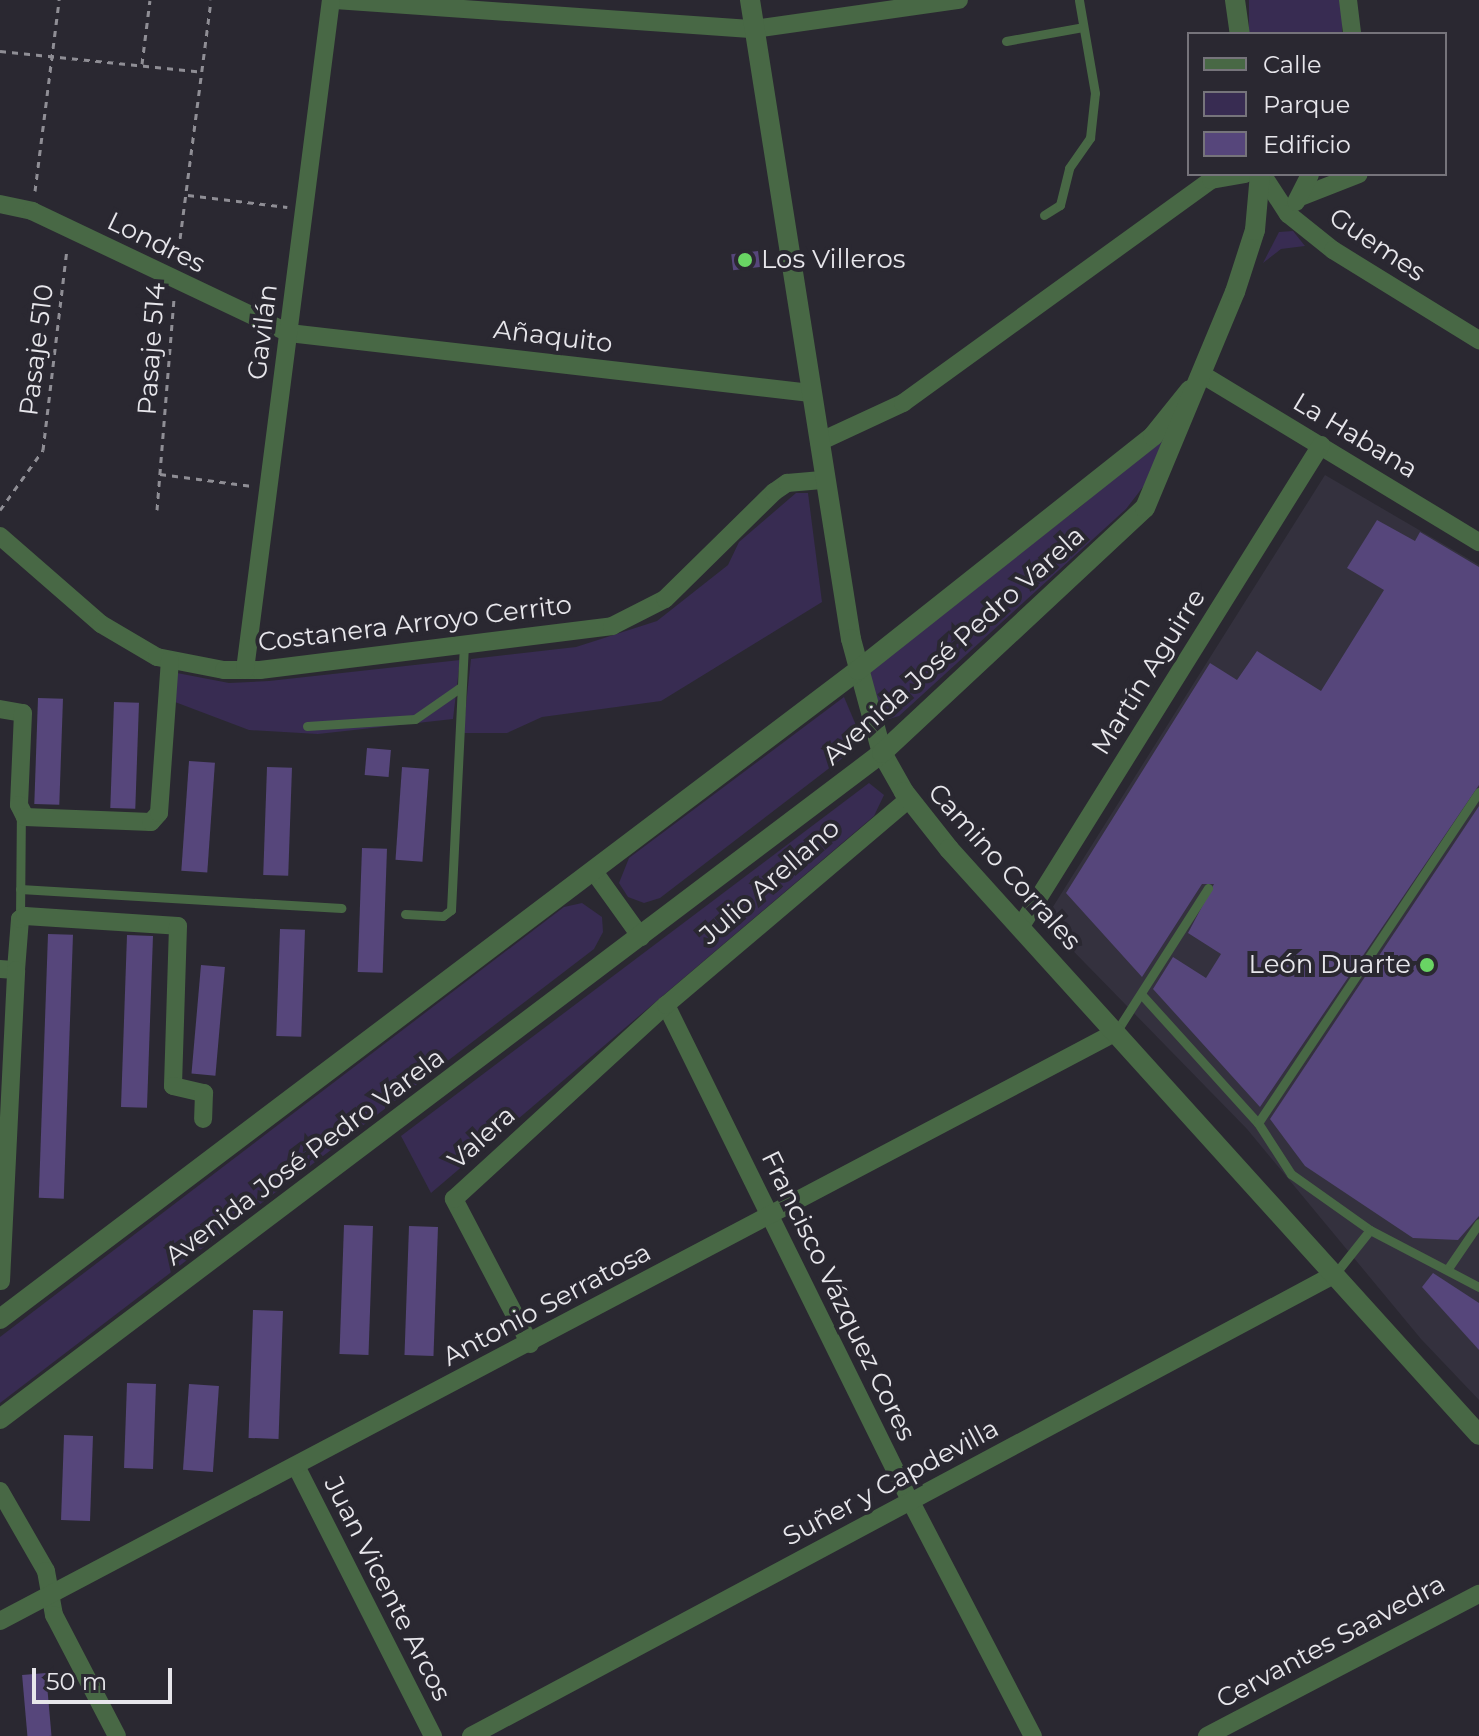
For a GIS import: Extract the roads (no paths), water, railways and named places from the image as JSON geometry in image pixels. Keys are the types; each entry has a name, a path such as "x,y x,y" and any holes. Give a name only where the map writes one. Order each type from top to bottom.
{"street":[{"path":"333,0 754,29 959,0"},
{"name":"Gavilán","path":"245,670 333,0"},
{"name":"Camino Corrales","path":"750,0 858,670 882,753 909,799 1479,1435"},
{"path":"1235,0 1240,32"},
{"path":"1348,0 1352,32"},
{"path":"819,442 903,403 1211,180 1234,176"},
{"name":"Avenida José Pedro Varela","path":"0,1419 882,753 1145,508 1203,375 1255,230 1261,176"},
{"name":"Guemes","path":"1262,176 1288,214 1364,271 1479,340"},
{"path":"1288,214 1309,176"},
{"path":"1300,197 1354,176"},
{"name":"Londres","path":"0,204 32,211 289,333"},
{"name":"Añaquito","path":"289,333 811,393"},
{"name":"Avenida José Pedro Varela","path":"0,1319 595,873 858,670 1153,436 1203,375"},
{"name":"La Habana","path":"1203,375 1479,542"},
{"name":"Martín Aguirre","path":"1021,926 1321,445"},
{"name":"Costanera Arroyo Cerrito","path":"0,536 101,624 170,660 245,670 585,631 636,616 665,599 774,492 787,483 825,480"},
{"path":"0,709 18,710 25,720 21,814 30,820 156,820 170,660"},
{"name":"Julio Arellano","path":"666,1005 909,799"},
{"path":"595,873 641,937"},
{"path":"1,1281 8,969 20,919 178,926 173,1086 204,1093 203,1119"},
{"name":"Francisco Vázquez Cores","path":"666,1005 911,1502 1033,1736"},
{"name":"Valera","path":"530,1344 454,1199 666,1005"},
{"name":"Antonio Serratosa","path":"0,1621 771,1217 1116,1032"},
{"name":"Suñer y Capdevilla","path":"471,1736 1335,1274"},
{"name":"Juan Vicente Arcos","path":"296,1466 433,1736"},
{"path":"0,1491 46,1571 54,1615 117,1736"},
{"name":"Cervantes Saavedra","path":"1207,1736 1479,1594"}],"lane":[{"path":"1044,215 1060,205 1069,168 1090,138 1095,93 1079,0"},
{"path":"1006,41 1083,27"},
{"path":"405,914 443,916 451,910 464,644"},
{"path":"307,726 415,719 461,687"},
{"path":"1258,1123 1479,792"},
{"path":"20,919 21,814"},
{"path":"1116,1032 1208,888"},
{"path":"20,889 341,908"},
{"path":"1141,994 1258,1123 1291,1174 1370,1230 1449,1267 1479,1287"},
{"path":"1449,1267 1479,1223"},
{"path":"1335,1274 1370,1230"}],"place":[{"name":"Los Villeros","path":"745,260"},
{"name":"León Duarte","path":"1427,965"}]}
